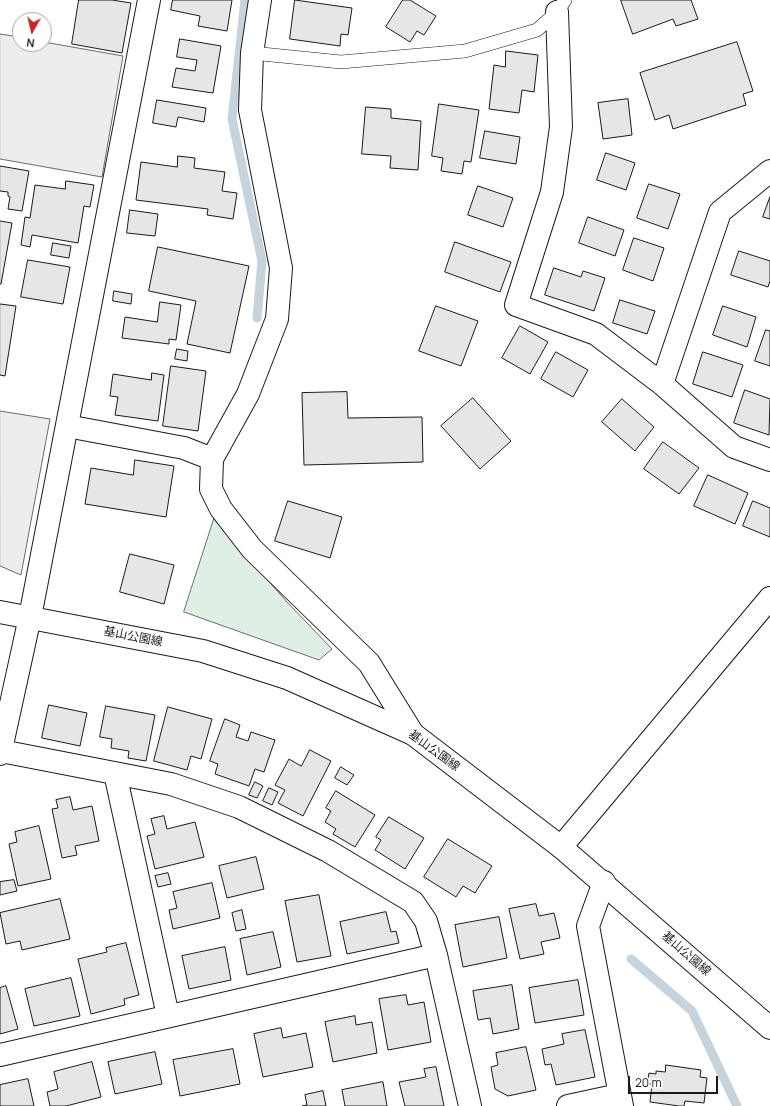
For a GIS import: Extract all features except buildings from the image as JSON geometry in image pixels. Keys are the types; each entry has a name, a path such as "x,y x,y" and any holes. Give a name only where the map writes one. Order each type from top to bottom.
{"street":[{"path":"149,0 30,617 0,752 171,784 239,807 328,851 413,902 426,921 436,955 470,1106"},
{"path":"260,0 252,53 250,110 281,268 277,319 248,394 212,459 211,489 221,509 252,550 369,663 413,734"},
{"path":"561,6 561,127 552,192 516,305 596,334 662,384 734,447 770,460"},
{"path":"662,384 720,212 770,171"},
{"path":"66,426 184,448 212,459"},
{"path":"561,847 770,598"},
{"name":"基山公園線","path":"0,612 203,651 286,678 413,734 561,847 604,882 770,1028"},
{"path":"115,773 168,1016"},
{"path":"568,1106 620,1100 588,926 604,882"},
{"path":"0,1055 436,955"}],"lane":[{"path":"252,53 341,62 465,51 537,30 561,6"}],"green space":[{"path":"214,519 287,602 332,649 319,660 184,612"}],"shaded area":[{"path":"0,34 12,36 12,52 52,52 52,43 123,56 102,177 0,159"},
{"path":"0,411 50,419 21,575 0,566"}],"waterway":[{"path":"245,0 232,119 262,261 257,318"},
{"path":"631,959 692,1011 737,1106"}]}
